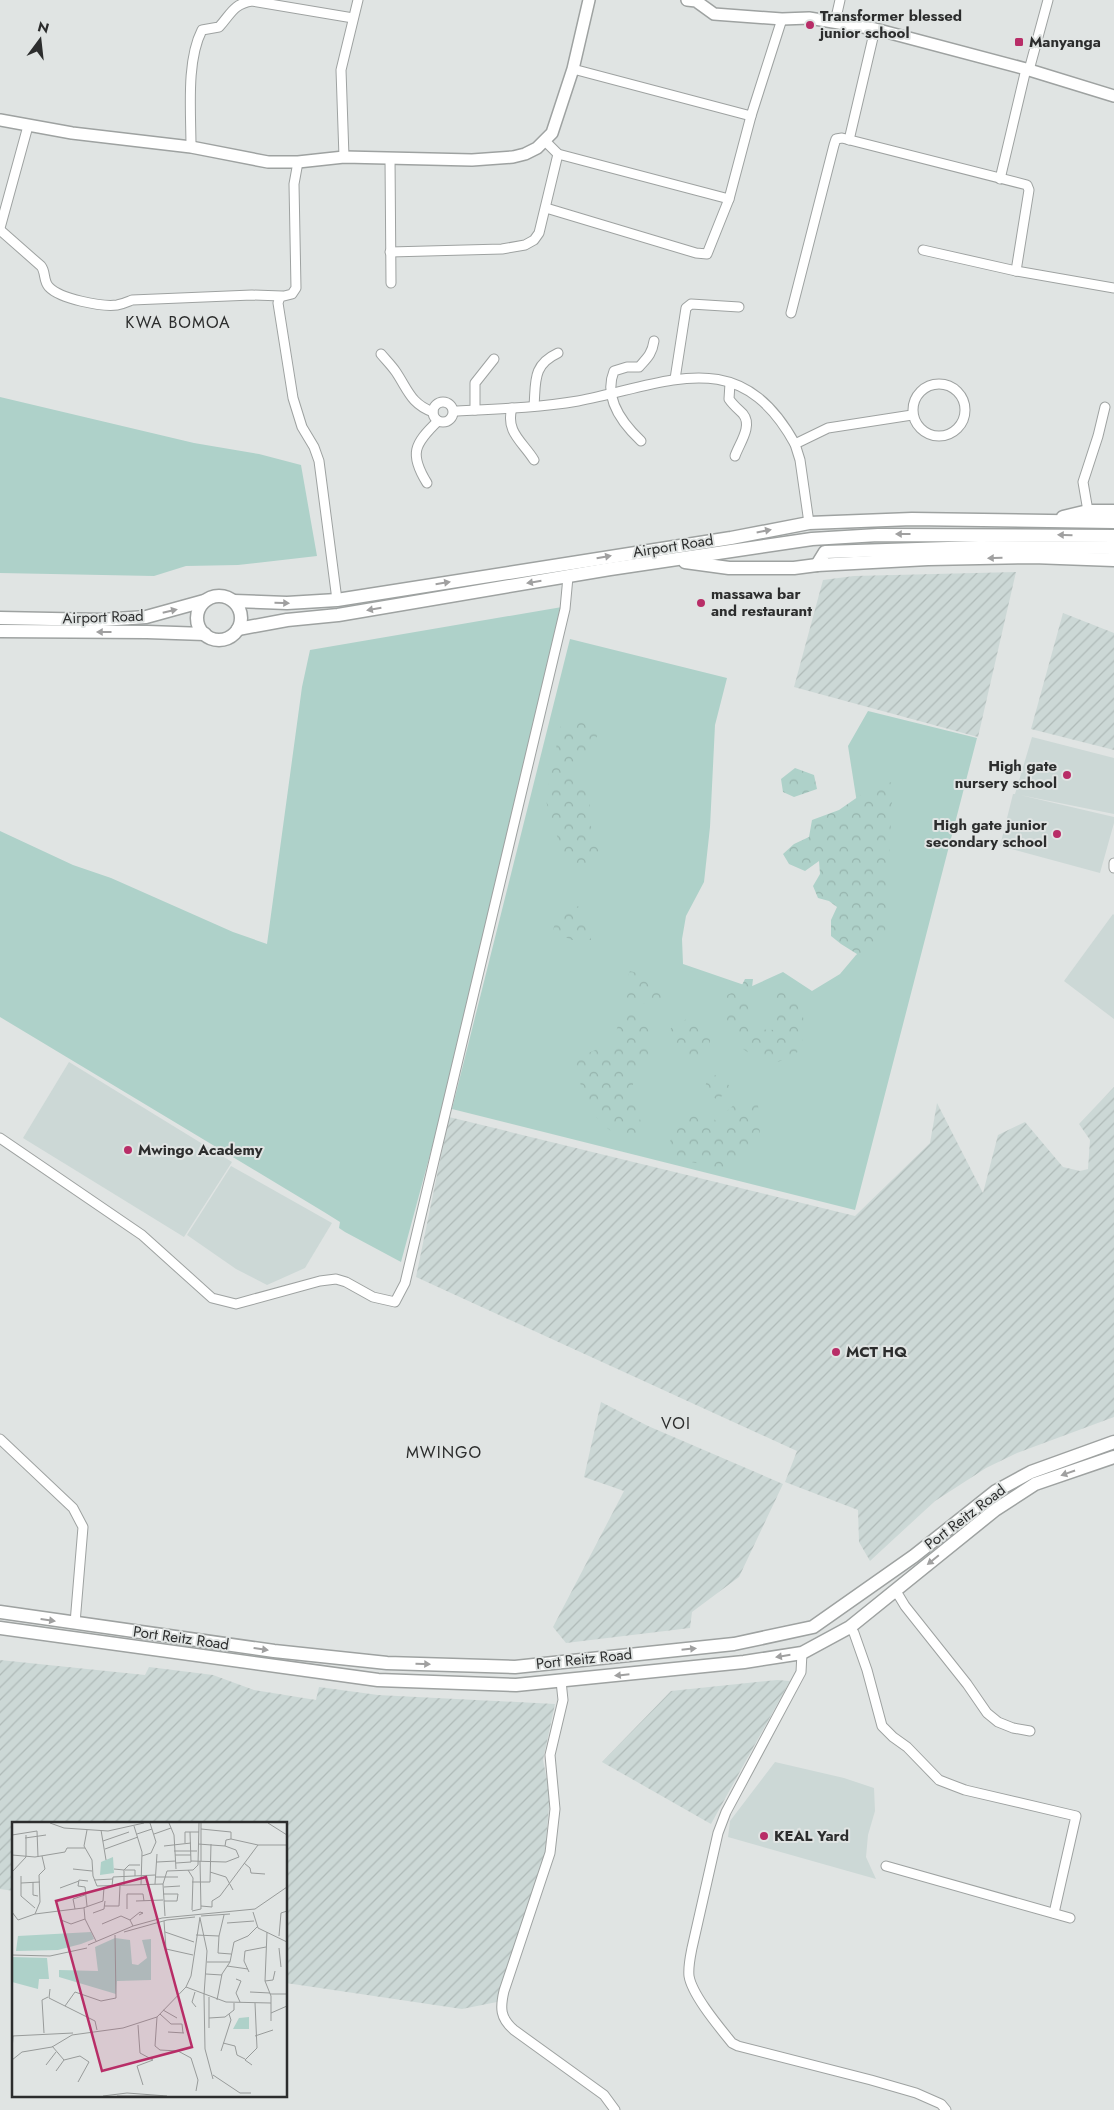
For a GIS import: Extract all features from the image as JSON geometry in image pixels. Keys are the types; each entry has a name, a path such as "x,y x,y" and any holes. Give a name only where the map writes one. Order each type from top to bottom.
{"main road":[{"path":"1044,521 1088,510 1114,511"},
{"name":"Airport Road","path":"234,601 287,603 337,600 731,538 809,523 881,520 1114,522"},
{"name":"Airport Road","path":"238,629 287,620 338,615 670,560 812,539 878,534 1114,536"},
{"path":"817,564 825,552 979,547 1114,548"},
{"path":"670,560 729,568 794,568 817,564 928,559 1033,558 1114,560"},
{"path":"216,596 228,597 234,601 241,617 238,629 229,638 223,639 216,640 205,634 201,630 197,618 200,606 204,601 216,596"},
{"name":"Airport Road","path":"0,618 102,620 146,617 204,601"},
{"name":"Airport Road","path":"0,631 205,634"},
{"name":"Port Reitz Road","path":"0,1612 274,1651 386,1663 515,1666 734,1644 813,1628 914,1556 996,1491 1031,1472 1114,1442"},
{"path":"0,1628 378,1680 516,1685 744,1662 802,1653 850,1627 995,1510 1035,1484 1114,1456"}],"street":[{"path":"344,157 341,70 358,0"},
{"path":"0,120 72,134 191,147 254,160 298,162 344,157 499,159 525,154 545,141 552,133 557,122 573,69 589,0"},
{"path":"693,0 714,14 782,19 809,18 875,29 1028,70 1114,96"},
{"path":"834,22 840,0"},
{"path":"1000,180 1048,0"},
{"path":"191,147 194,56 202,30 220,28 236,6 242,2 252,1 353,18"},
{"path":"546,208 703,254 708,252 729,199 782,19"},
{"path":"849,140 875,29"},
{"path":"573,69 752,116"},
{"path":"28,126 0,229 41,266 45,271 47,285 52,290 96,304 116,305 132,300 252,295 282,296 292,294 296,288 294,184 298,162"},
{"path":"791,313 836,139 842,138 1000,180 1025,184 1029,187 1016,271"},
{"path":"545,141 558,154 729,199"},
{"path":"390,252 502,249 525,246 536,238 546,208 558,154"},
{"path":"390,158 391,283"},
{"path":"923,250 1016,271 1114,288"},
{"path":"282,296 278,299 278,303 290,385 302,427 314,447 319,460 337,600"},
{"path":"675,379 686,308 691,304 739,307"},
{"path":"641,441 621,418 610,394 610,382 614,371 627,366 639,367 652,352 654,342"},
{"path":"534,406 537,372 540,365 548,357 558,353"},
{"path":"381,354 397,373 412,399 422,408 433,412 438,421"},
{"path":"475,410 475,383 494,360"},
{"path":"454,411 559,404 675,379 702,376 730,382 747,390 768,405 795,444 800,460 809,523"},
{"path":"730,382 730,399 746,421 746,427 734,456"},
{"path":"936,384 952,388 962,400 964,408 961,423 956,429 941,435 926,432 912,415 916,397 921,391 936,384"},
{"path":"433,412 436,405 443,402 450,404 454,411 448,422 438,421"},
{"path":"1088,510 1083,482 1105,407"},
{"path":"512,408 510,426 513,433 534,460"},
{"path":"795,444 828,428 912,415"},
{"path":"427,483 416,462 415,454 421,440 438,421"},
{"path":"0,1138 142,1235 212,1298 236,1304 320,1281 336,1279 346,1282 373,1298 395,1302 405,1284 410,1264 565,610 568,577"},
{"path":"1114,863 1114,868"},
{"path":"0,1439 73,1508 84,1527 74,1624"},
{"path":"894,1591 900,1596 905,1606 987,1713 998,1722 1013,1728 1030,1731"},
{"path":"850,1627 854,1633 867,1670 882,1726 892,1737 907,1747 939,1780 965,1790 1015,1803 1075,1814 1077,1818 1054,1913"},
{"path":"802,1653 801,1672 736,1789 718,1833 690,1955 689,1976 691,1984 709,2013 732,2043 738,2046 916,2093 940,2104 946,2110"},
{"path":"561,1681 563,1700 550,1755 555,1809 550,1853 504,1991 501,2012 506,2024 604,2095 616,2110"},
{"path":"886,1866 1070,1918"}],"shaded area":[{"path":"1016,572 978,737 794,687 823,580 854,576"},
{"path":"1063,613 1114,633 1114,750 1031,729"},
{"path":"1032,737 1114,758 1114,814 1020,795 1114,817 1100,873 1000,846 1013,794 1015,794"},
{"path":"1114,915 1114,1019 1064,981"},
{"name":"Mwingo Academy","path":"69,1062 232,1162 184,1237 23,1138"},
{"path":"1114,1087 1114,1417 1017,1453 986,1468 935,1501 870,1561 859,1542 858,1510 785,1482 797,1451 416,1277 449,1117 855,1216 930,1143 937,1103 983,1193 998,1135 1025,1122 1063,1167 1080,1171 1088,1169 1090,1140 1079,1124"},
{"path":"231,1166 332,1223 305,1268 267,1285 236,1269 187,1235"},
{"path":"601,1402 648,1426 783,1484 739,1577 692,1612 690,1628 566,1643 553,1627 624,1491 584,1477"},
{"path":"0,1660 145,1675 149,1667 213,1675 254,1690 316,1700 319,1687 378,1695 555,1704 543,1760 550,1795 545,1853 497,2002 462,2009 288,1983 288,1822 12,1822 12,1891 0,1889"},
{"path":"777,1680 790,1681 711,1824 602,1762 671,1691"},
{"path":"775,1762 844,1778 874,1788 875,1811 868,1835 866,1857 876,1879 728,1837 730,1821"}],"green space":[{"path":"0,397 194,443 259,454 301,465 317,556 238,565 186,566 154,576 0,573"},
{"path":"562,607 452,1073 401,1262 345,1232 339,1228 340,1222 324,1212 0,1017 0,831 73,865 111,878 233,932 267,944 302,687 310,650"},
{"path":"570,639 727,678 715,725 710,827 704,882 686,916 682,939 683,964 750,987 783,972 812,991 840,974 856,955 878,936 848,746 868,711 977,738 855,1210 452,1109"},
{"path":"579,716 601,729 588,753 574,769 590,797 590,825 602,844 588,873 564,858 545,798 561,725"},
{"path":"795,768 814,775 817,789 794,797 783,792 781,779"},
{"path":"893,782 885,938 865,959 831,936 831,920 837,907 829,901 818,898 813,886 820,874 819,861 805,871 789,864 783,854 794,844 809,837 812,820 839,810 875,785"},
{"path":"580,906 589,922 591,940 571,940 553,930 559,910"},
{"path":"630,971 662,980 661,1003 645,1004 620,995"},
{"path":"745,979 753,979 749,1012 753,1029 775,1030 775,1020 779,1010 767,1000 779,988 798,1005 803,1016 805,1030 797,1053 778,1062 758,1059 740,1047 725,1017 727,995 740,989"},
{"path":"625,1005 652,1032 649,1056 633,1082 633,1099 643,1128 626,1142 595,1116 585,1098 574,1059 612,1043"},
{"path":"690,1017 710,1034 710,1058 687,1057 665,1044 671,1028"},
{"path":"717,1075 732,1088 717,1100 705,1090 707,1077"},
{"path":"738,1101 758,1104 760,1135 743,1157 725,1169 677,1159 669,1143 681,1121 696,1109 713,1117 722,1130 726,1112"}],"place":[{"name":"Transformer blessed junior school","path":"810,25"},
{"name":"Manyanga","path":"1019,42"},
{"name":"massawa bar and restaurant","path":"701,603"},
{"name":"High gate nursery school","path":"1067,775"},
{"name":"High gate junior secondary school","path":"1057,834"},
{"name":"Mwingo Academy","path":"128,1150"},
{"name":"MCT HQ","path":"836,1352"},
{"name":"KEAL Yard","path":"764,1836"}],"district":[{"name":"KWA BOMOA","path":"178,322"},
{"name":"VOI","path":"676,1423"},
{"name":"MWINGO","path":"444,1452"}]}
